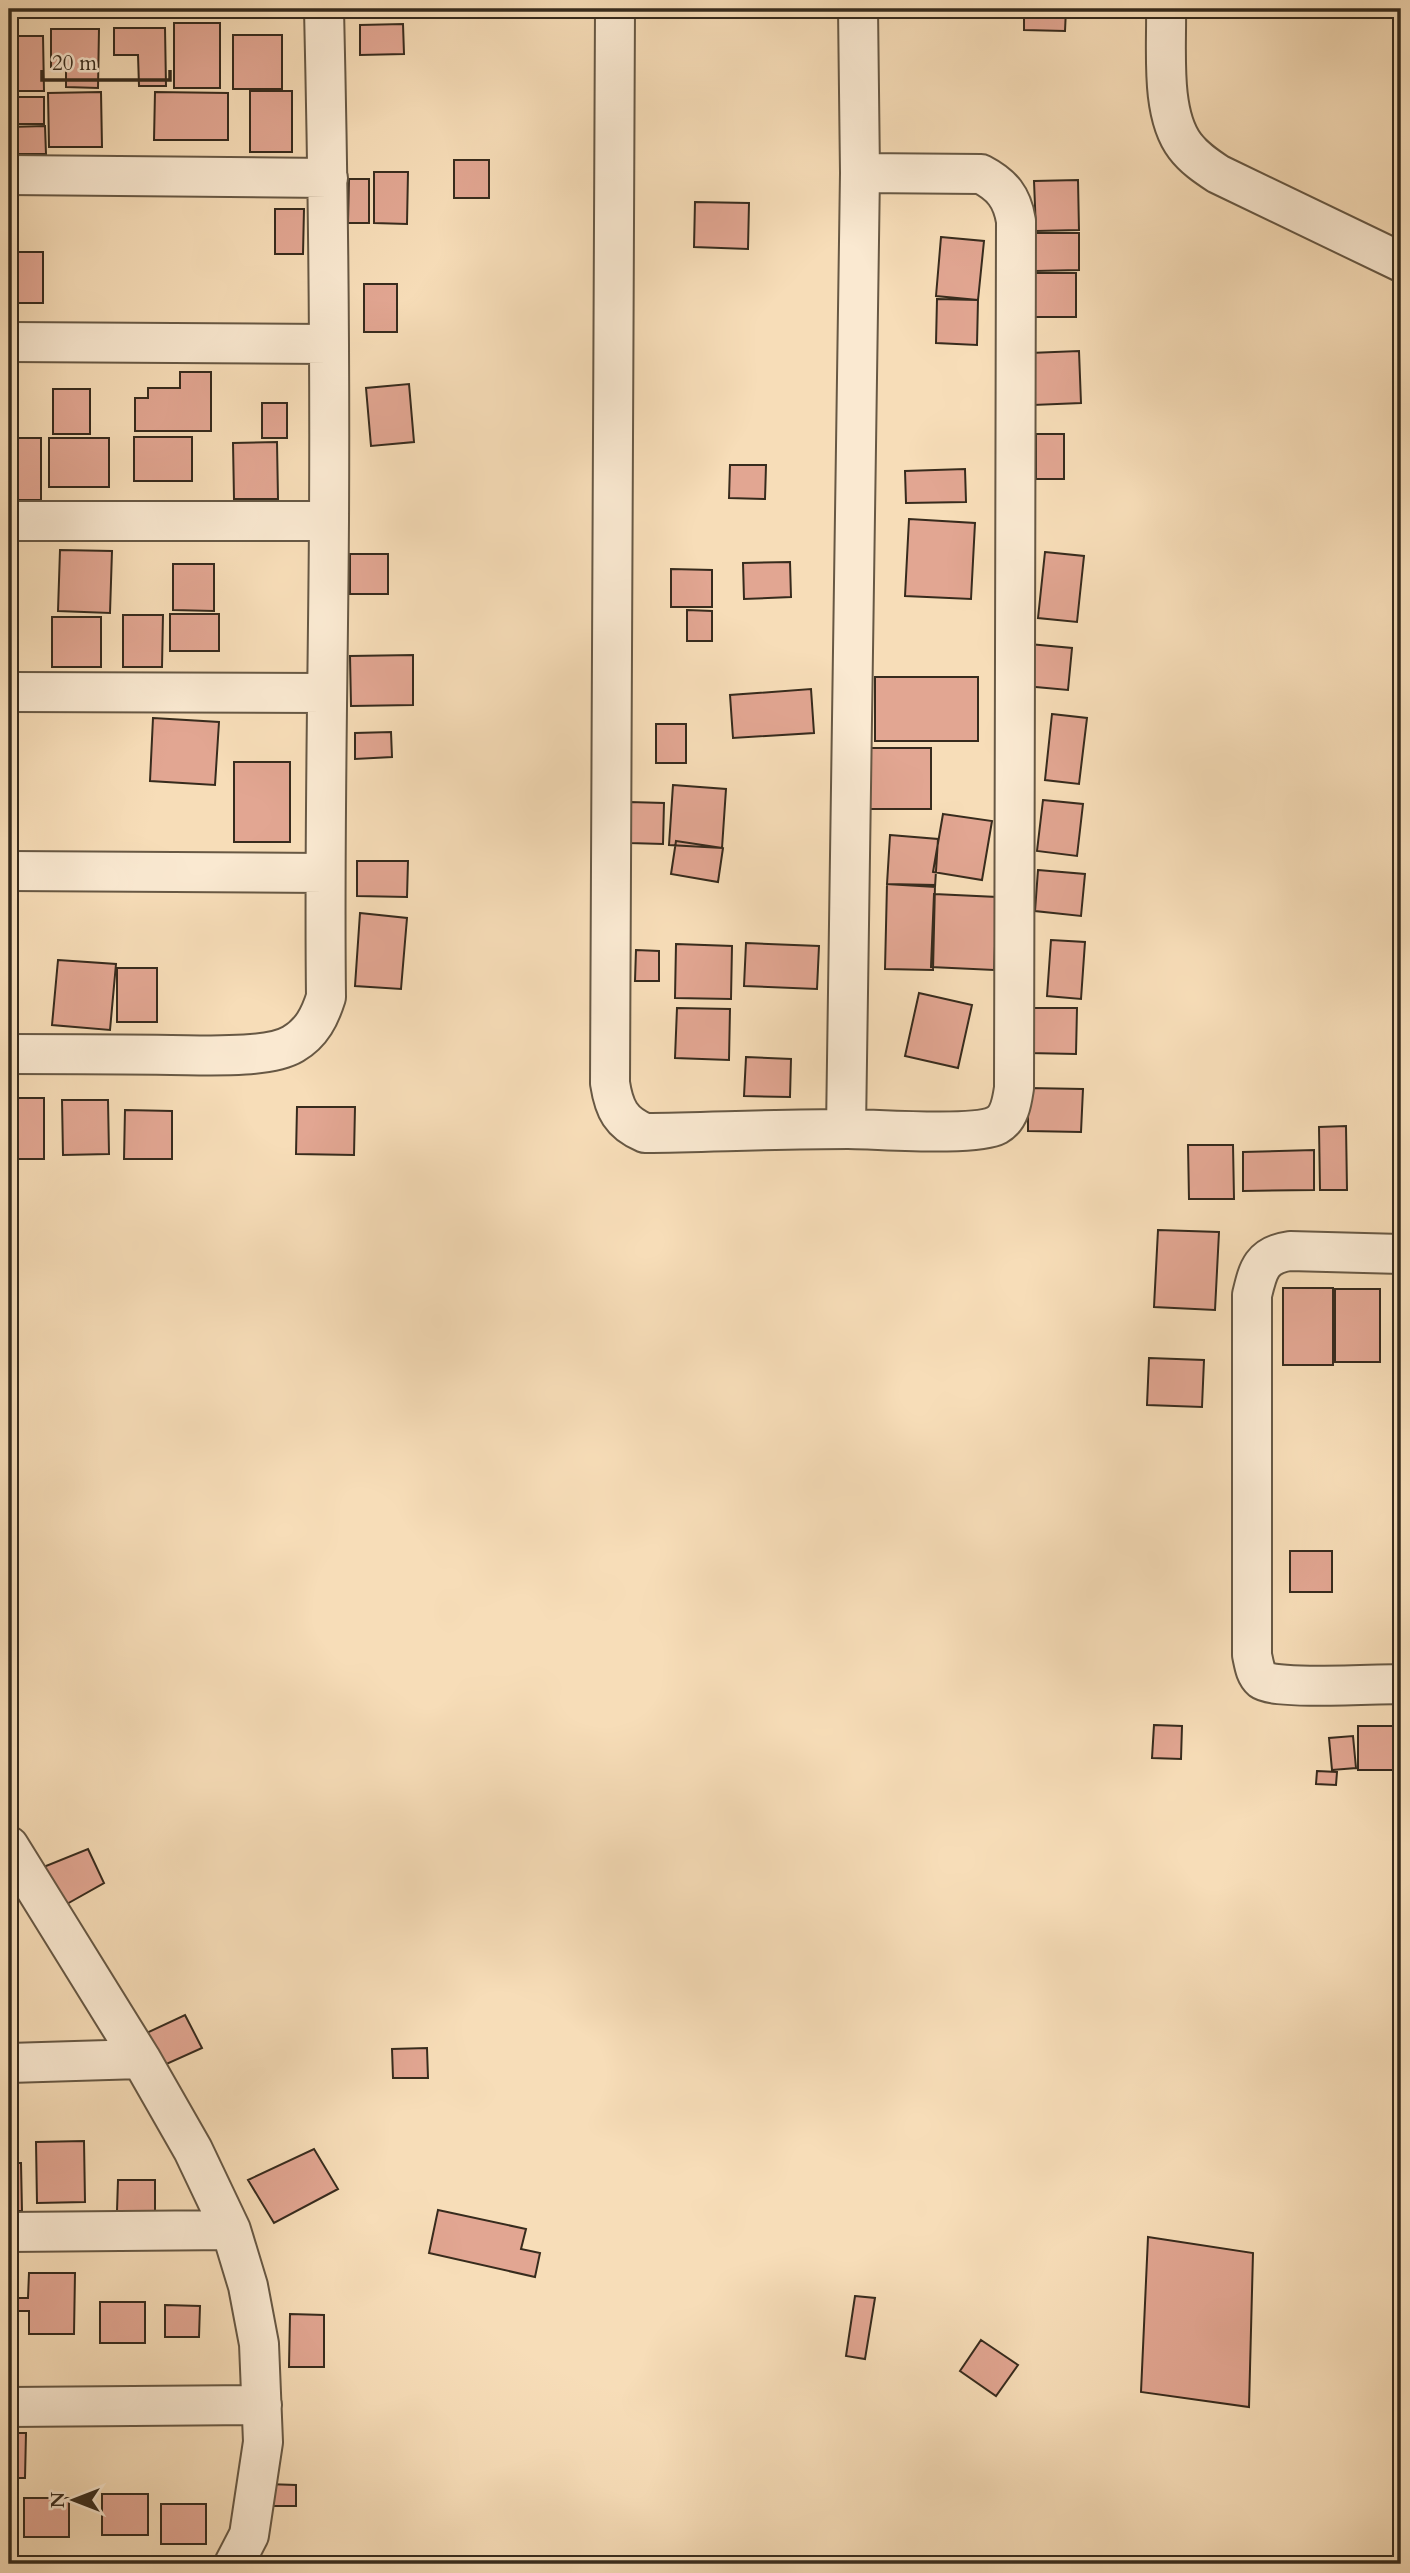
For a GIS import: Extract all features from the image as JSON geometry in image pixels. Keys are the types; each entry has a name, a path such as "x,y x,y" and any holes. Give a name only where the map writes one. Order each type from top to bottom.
{"street":[{"path":"9,1054 226,1055 272,1051 292,1045 308,1034 320,1016 326,997 324,873 329,521 328,178 324,9"},
{"path":"615,9 610,1056 613,1104 631,1127 645,1133 846,1129 972,1131 999,1124 1006,1116 1014,1088 1016,220 1013,205 1006,192 996,182 981,174 860,173"},
{"path":"846,1129 860,173 858,9"},
{"path":"1166,9 1169,102 1174,126 1185,146 1201,163 1217,174 1401,262"},
{"path":"9,175 328,178"},
{"path":"9,342 328,344"},
{"path":"9,521 329,521"},
{"path":"9,692 326,693"},
{"path":"9,871 324,873"},
{"path":"1401,1254 1290,1251 1276,1253 1266,1260 1257,1273 1252,1295 1252,1655 1256,1672 1262,1680 1282,1685 1401,1684"},
{"path":"9,1846 141,2059 193,2150 231,2230 248,2287 259,2344 263,2442 249,2535 234,2564"},
{"path":"9,2063 141,2059"},
{"path":"9,2232 231,2230"},
{"path":"9,2407 262,2404"}],"building":[{"path":"352,9 405,9 405,17 352,17"},
{"path":"1024,9 1066,9 1065,31 1024,30"},
{"path":"174,23 220,23 220,88 174,88"},
{"path":"403,24 404,54 360,55 360,25"},
{"path":"114,28 165,28 166,86 139,86 138,55 114,55"},
{"path":"51,29 99,29 98,88 66,87 66,67 51,67"},
{"path":"233,35 282,35 282,89 233,89"},
{"path":"9,36 43,36 44,91 9,91"},
{"path":"250,91 292,91 292,152 250,152"},
{"path":"101,92 102,147 49,147 48,93"},
{"path":"155,92 228,93 228,140 154,140"},
{"path":"9,97 44,97 44,124 9,124"},
{"path":"45,126 46,154 9,154 9,127"},
{"path":"454,160 489,160 489,198 454,198"},
{"path":"374,172 408,172 407,224 374,223"},
{"path":"349,179 369,179 369,223 348,223"},
{"path":"1078,180 1079,230 1036,231 1034,181"},
{"path":"695,202 749,203 748,249 694,247"},
{"path":"275,209 304,209 303,254 275,254"},
{"path":"1035,233 1079,233 1079,270 1035,271"},
{"path":"941,237 984,241 978,300 936,296"},
{"path":"9,252 43,252 43,303 9,303"},
{"path":"1027,273 1076,273 1076,317 1027,317"},
{"path":"364,284 397,284 397,332 364,332"},
{"path":"937,299 978,300 977,345 936,343"},
{"path":"1079,351 1081,403 1033,405 1030,353"},
{"path":"180,372 211,372 211,431 135,431 135,398 148,398 148,388 180,388"},
{"path":"409,384 414,442 371,446 366,388"},
{"path":"53,389 90,389 90,434 53,434"},
{"path":"262,403 287,403 287,438 262,438"},
{"path":"1036,434 1064,434 1064,479 1036,479"},
{"path":"134,437 192,437 192,481 134,481"},
{"path":"9,438 41,438 41,500 9,500"},
{"path":"49,438 109,438 109,487 49,487"},
{"path":"277,442 278,499 234,499 233,443"},
{"path":"730,465 766,465 765,499 729,498"},
{"path":"965,469 966,502 906,503 905,471"},
{"path":"909,519 975,523 971,599 905,596"},
{"path":"60,550 112,551 110,613 58,611"},
{"path":"1045,552 1084,556 1077,622 1038,618"},
{"path":"350,554 388,554 388,594 350,594"},
{"path":"790,562 791,597 744,599 743,563"},
{"path":"173,564 214,564 214,611 173,610"},
{"path":"671,569 712,570 712,607 671,607"},
{"path":"687,610 712,611 712,641 687,641"},
{"path":"170,614 219,614 219,651 170,651"},
{"path":"123,615 163,615 162,667 123,667"},
{"path":"52,617 101,617 101,667 52,667"},
{"path":"1029,644 1072,648 1068,690 1025,686"},
{"path":"413,655 413,705 351,706 350,656"},
{"path":"875,677 978,677 978,741 875,741"},
{"path":"811,689 814,733 733,738 730,695"},
{"path":"1052,714 1087,718 1079,784 1045,780"},
{"path":"153,718 219,722 215,785 150,781"},
{"path":"656,724 686,724 686,763 656,763"},
{"path":"391,732 392,757 355,759 355,733"},
{"path":"868,748 931,748 931,809 868,809"},
{"path":"234,762 290,762 290,842 234,842"},
{"path":"673,785 726,789 722,848 669,845"},
{"path":"1043,800 1083,804 1077,856 1037,851"},
{"path":"629,802 664,803 663,844 629,843"},
{"path":"943,814 992,821 982,880 933,872"},
{"path":"890,835 938,839 935,887 887,884"},
{"path":"676,841 723,848 718,882 671,874"},
{"path":"357,861 408,861 407,897 357,896"},
{"path":"1038,870 1085,874 1081,916 1035,911"},
{"path":"887,884 935,885 933,970 885,969"},
{"path":"934,894 997,897 994,970 931,967"},
{"path":"360,913 407,918 401,989 355,986"},
{"path":"1051,940 1085,942 1081,999 1047,996"},
{"path":"746,943 819,946 817,989 744,986"},
{"path":"676,944 732,946 731,999 675,998"},
{"path":"636,950 659,951 659,981 635,981"},
{"path":"58,960 116,964 110,1030 52,1025"},
{"path":"117,968 157,968 157,1022 117,1022"},
{"path":"919,993 972,1005 958,1068 905,1056"},
{"path":"677,1008 730,1009 729,1060 675,1058"},
{"path":"1028,1008 1077,1008 1076,1054 1028,1053"},
{"path":"746,1057 791,1059 790,1097 744,1096"},
{"path":"1028,1088 1083,1089 1081,1132 1028,1131"},
{"path":"9,1098 44,1098 44,1159 9,1159"},
{"path":"62,1100 108,1100 109,1154 63,1155"},
{"path":"297,1107 355,1107 354,1155 296,1154"},
{"path":"125,1110 172,1111 172,1159 124,1159"},
{"path":"1346,1126 1347,1190 1320,1190 1319,1127"},
{"path":"1188,1145 1233,1145 1234,1199 1189,1199"},
{"path":"1314,1150 1314,1190 1243,1191 1243,1152"},
{"path":"1393,1164 1401,1164 1401,1237 1393,1237"},
{"path":"1158,1230 1219,1232 1215,1310 1154,1307"},
{"path":"1283,1288 1333,1288 1333,1365 1283,1365"},
{"path":"1335,1289 1380,1289 1380,1362 1335,1362"},
{"path":"1149,1358 1204,1360 1202,1407 1147,1405"},
{"path":"1290,1551 1332,1551 1332,1592 1290,1592"},
{"path":"1154,1725 1182,1726 1181,1759 1152,1758"},
{"path":"1358,1726 1401,1726 1401,1770 1358,1770"},
{"path":"1353,1736 1356,1768 1332,1770 1329,1738"},
{"path":"1317,1771 1337,1772 1336,1785 1316,1784"},
{"path":"88,1849 104,1883 65,1905 41,1868"},
{"path":"185,2015 202,2048 151,2071 138,2037"},
{"path":"427,2048 428,2078 393,2078 392,2049"},
{"path":"84,2141 85,2202 37,2203 36,2142"},
{"path":"314,2149 338,2189 274,2223 248,2180"},
{"path":"9,2163 21,2163 22,2211 9,2211"},
{"path":"118,2180 155,2180 155,2211 117,2211"},
{"path":"438,2210 526,2229 521,2249 540,2253 535,2277 429,2253"},
{"path":"1148,2237 1253,2253 1249,2407 1141,2392"},
{"path":"9,2268 12,2268 12,2323 9,2323"},
{"path":"29,2273 75,2273 74,2334 29,2334 29,2311 17,2311 17,2298 28,2298"},
{"path":"855,2296 875,2298 865,2359 846,2356"},
{"path":"100,2302 145,2302 145,2343 100,2343"},
{"path":"165,2305 200,2306 199,2337 165,2337"},
{"path":"290,2314 324,2315 324,2367 289,2367"},
{"path":"9,2336 14,2336 14,2377 9,2377"},
{"path":"981,2340 1018,2365 996,2396 960,2371"},
{"path":"9,2433 26,2433 25,2478 9,2478"},
{"path":"266,2484 296,2485 296,2506 266,2506"},
{"path":"9,2487 14,2487 13,2546 9,2546"},
{"path":"102,2494 148,2494 148,2535 102,2535"},
{"path":"24,2498 69,2498 69,2537 24,2537"},
{"path":"161,2504 206,2504 206,2544 161,2544"}]}
